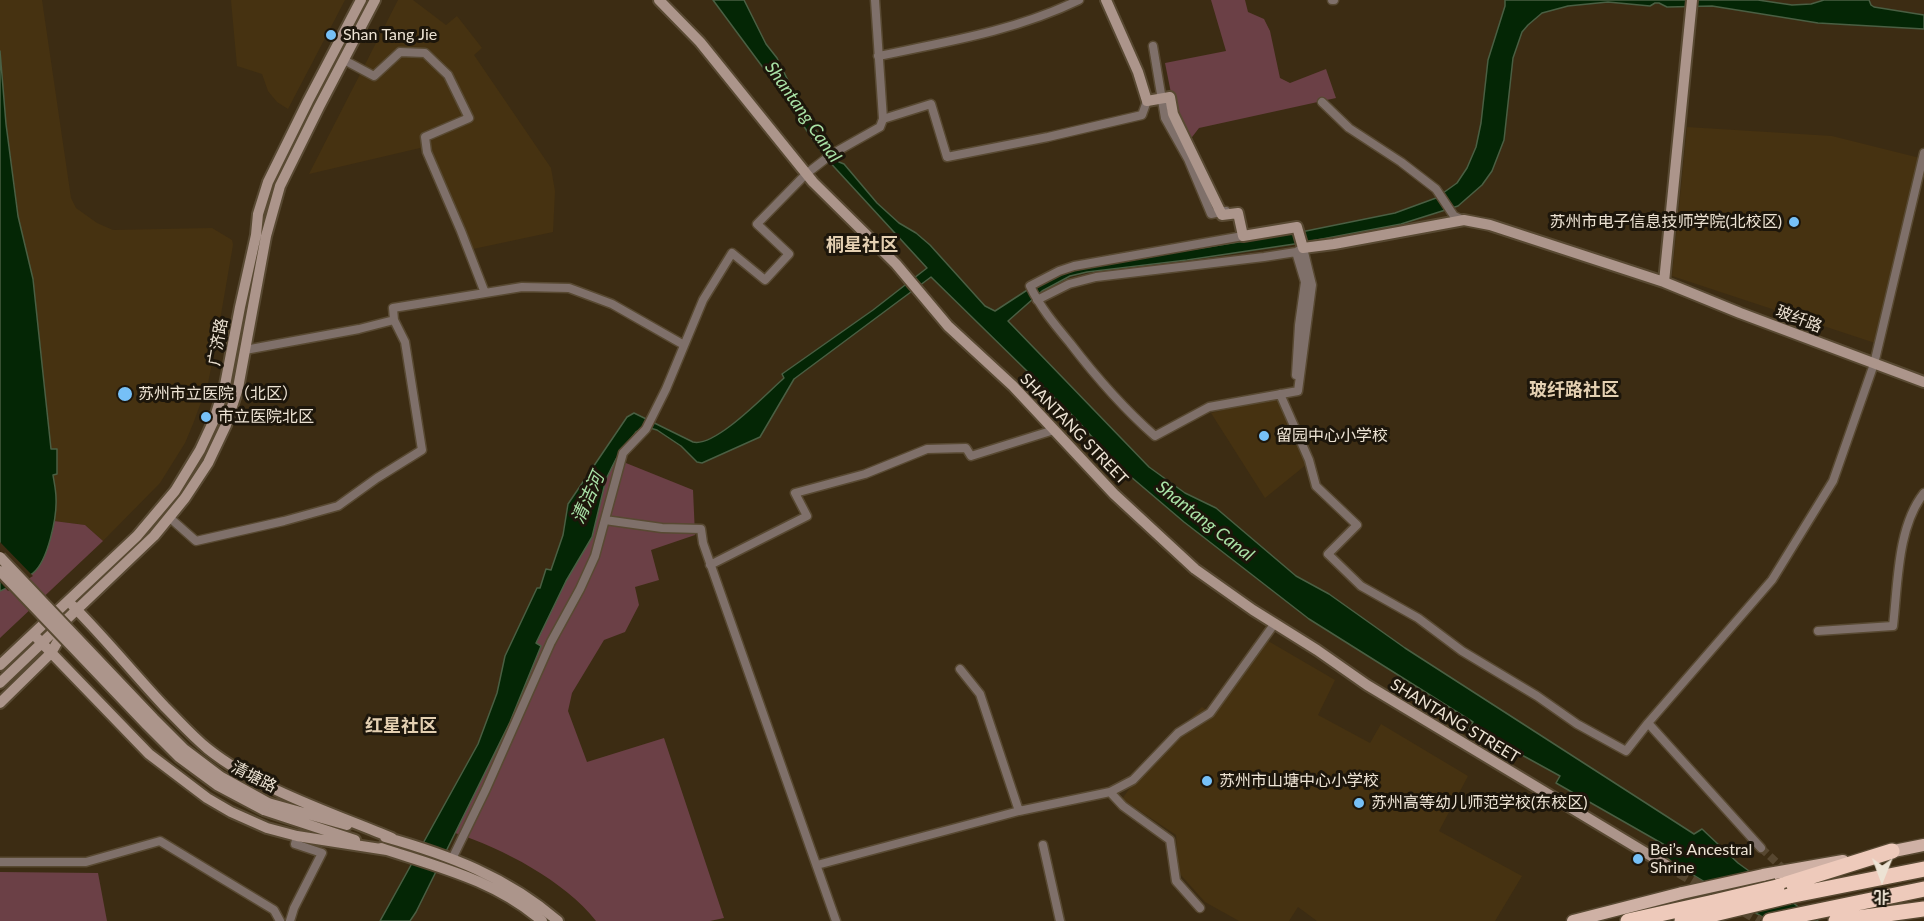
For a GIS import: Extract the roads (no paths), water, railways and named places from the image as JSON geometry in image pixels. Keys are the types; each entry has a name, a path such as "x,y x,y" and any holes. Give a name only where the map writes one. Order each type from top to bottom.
{"highway":[{"path":"1783,892 1892,852"},
{"path":"1628,921 1714,908 1783,892 1849,883 1924,868"},
{"path":"1770,921 1924,889"},
{"path":"1682,921 1714,908"},
{"path":"1836,921 1924,911"}],"main road":[{"name":"广济路","path":"0,665 137,536 182,481 203,444 214,420 225,385 256,235 258,214 268,182 361,0"},
{"name":"广济路","path":"0,683 154,536 201,475 218,442 236,394 274,204 286,172 375,0"},
{"name":"SHANTANG STREET","path":"659,0 700,42 806,174 910,280 948,326 1013,387 1114,494 1195,569 1367,685 1666,865"},
{"path":"1106,0 1138,72 1147,101 1170,97 1173,114 1222,215 1238,213 1241,234 1297,227 1300,248 1334,244 1459,218"},
{"path":"1664,282 1692,0"},
{"name":"玻纤路","path":"1459,218 1491,225 1664,282 1924,382"},
{"name":"清塘路","path":"0,557 153,719 184,748 221,777 266,806 392,838 419,848 500,891 542,921"},
{"name":"清塘路","path":"0,571 179,757 217,785 266,806 387,850 413,858 447,861 480,870 525,894 558,921"},
{"path":"68,600 177,720 219,757 290,795 392,838"},
{"name":"广济路","path":"0,703 51,653 77,609"},
{"path":"33,634 149,754 207,798 267,828 297,836 387,850"},
{"path":"1573,921 1763,875 1924,845"},
{"path":"1888,921 1924,911"}],"street":[{"path":"447,861 486,789 551,642 595,556 623,453 645,429 650,420 666,389 703,300 732,253 765,280 789,254 757,224 806,174 821,162 880,127 883,119 874,0"},
{"path":"878,56 989,32 1049,14 1078,0"},
{"path":"1153,46 1166,118 1188,159 1211,214 1233,209 1241,234 1074,266 1059,271 1030,287 1036,299 1098,380 1155,436 1209,407 1298,391 1312,285 1300,248"},
{"path":"344,60 374,76 400,52 425,52 448,75 469,118 425,137 427,152 485,293"},
{"path":"883,119 931,104 947,157 1142,115 1147,101"},
{"path":"1322,102 1349,128 1401,162 1436,189 1459,218"},
{"path":"1280,394 1309,460 1316,486 1357,525 1328,554 1361,586 1418,618 1462,651 1537,696 1577,724 1626,751 1772,580 1833,481 1874,364 1924,153"},
{"path":"1036,299 1069,284 1096,277 1134,274 1300,248"},
{"path":"1296,386 1295,359 1305,282 1300,248"},
{"path":"170,518 196,541 284,521 338,506 422,450 405,342 394,320 393,308 522,286 569,288 612,304 684,345"},
{"path":"245,350 349,331 394,320"},
{"path":"710,565 807,516 795,493 865,474 927,449 966,448 971,456 1054,430"},
{"path":"1818,631 1893,626 1903,539 1914,506 1924,493"},
{"path":"605,520 662,528 701,529 710,565 836,921"},
{"path":"817,865 1019,811 1110,792 1133,780 1178,733 1209,713 1275,623"},
{"path":"960,669 980,694 1019,811"},
{"path":"1648,723 1761,848"},
{"path":"1110,792 1123,806 1170,840 1176,881 1200,908"},
{"path":"290,921 294,908 322,853 295,844 297,836"},
{"path":"0,862 87,862 160,841 274,910 280,921"},
{"path":"1043,845 1060,921"}],"water":[{"path":"713,0 744,0 766,44 777,58 796,97 826,147 839,162 844,164 877,203 899,223 930,245 985,306 995,311 1038,283 1074,268 1296,233 1395,213 1436,198 1457,183 1467,168 1476,147 1488,60 1505,0 1758,0 1792,5 1811,4 1824,0 1869,0 1874,7 1924,15 1924,29 1818,23 1712,6 1667,7 1659,3 1650,6 1608,2 1568,6 1542,13 1522,32 1513,58 1504,140 1492,171 1482,185 1458,206 1401,224 1301,243 1070,276 1042,291 1008,321 1149,467 1185,493 1216,508 1296,576 1329,594 1405,648 1694,834 1702,829 1738,863 1818,921 1769,921 1665,858 1670,848 1556,783 1560,776 1480,732 1477,738 1467,733 1473,722 1309,619 1184,522 1117,465 1076,419 931,277 794,379 760,437 702,463 697,462 681,446 657,430 643,428 636,432 616,459 606,479 592,537 566,581 536,643 541,646 510,722 416,912 410,921 380,921 478,744 497,693 505,656 537,588 540,588 546,569 551,570 563,535 568,504 627,417 634,413 693,442 703,442 714,437 754,406 784,378 782,374 873,310 927,268 825,157"},
{"path":"0,51 6,124 18,216 33,279 51,449 57,449 57,474 53,475 56,495 55,516 51,538 43,559 33,573 0,591"}],"tunnel":[{"path":"1761,848 1789,874"},
{"path":"1666,865 1760,921"}],"place":[{"name":"Shan Tang Jie","path":"331,35"},
{"name":"苏州市电子信息技师学院(北校区)","path":"1794,222"},
{"name":"苏州市立医院（北区）","path":"125,394"},
{"name":"市立医院北区","path":"206,417"},
{"name":"留园中心小学校","path":"1264,436"},
{"name":"苏州市山塘中心小学校","path":"1207,781"},
{"name":"苏州高等幼儿师范学校(东校区)","path":"1359,803"},
{"name":"Bei’s Ancestral Shrine","path":"1638,859"}],"district":[{"name":"桐星社区","path":"862,245"},
{"name":"玻纤路社区","path":"1574,390"},
{"name":"红星社区","path":"401,726"}],"water label":[{"name":"Shantang Canal","path":"803,112"},
{"name":"清洁河","path":"588,498"},
{"name":"Shantang Canal","path":"1205,521"}]}
